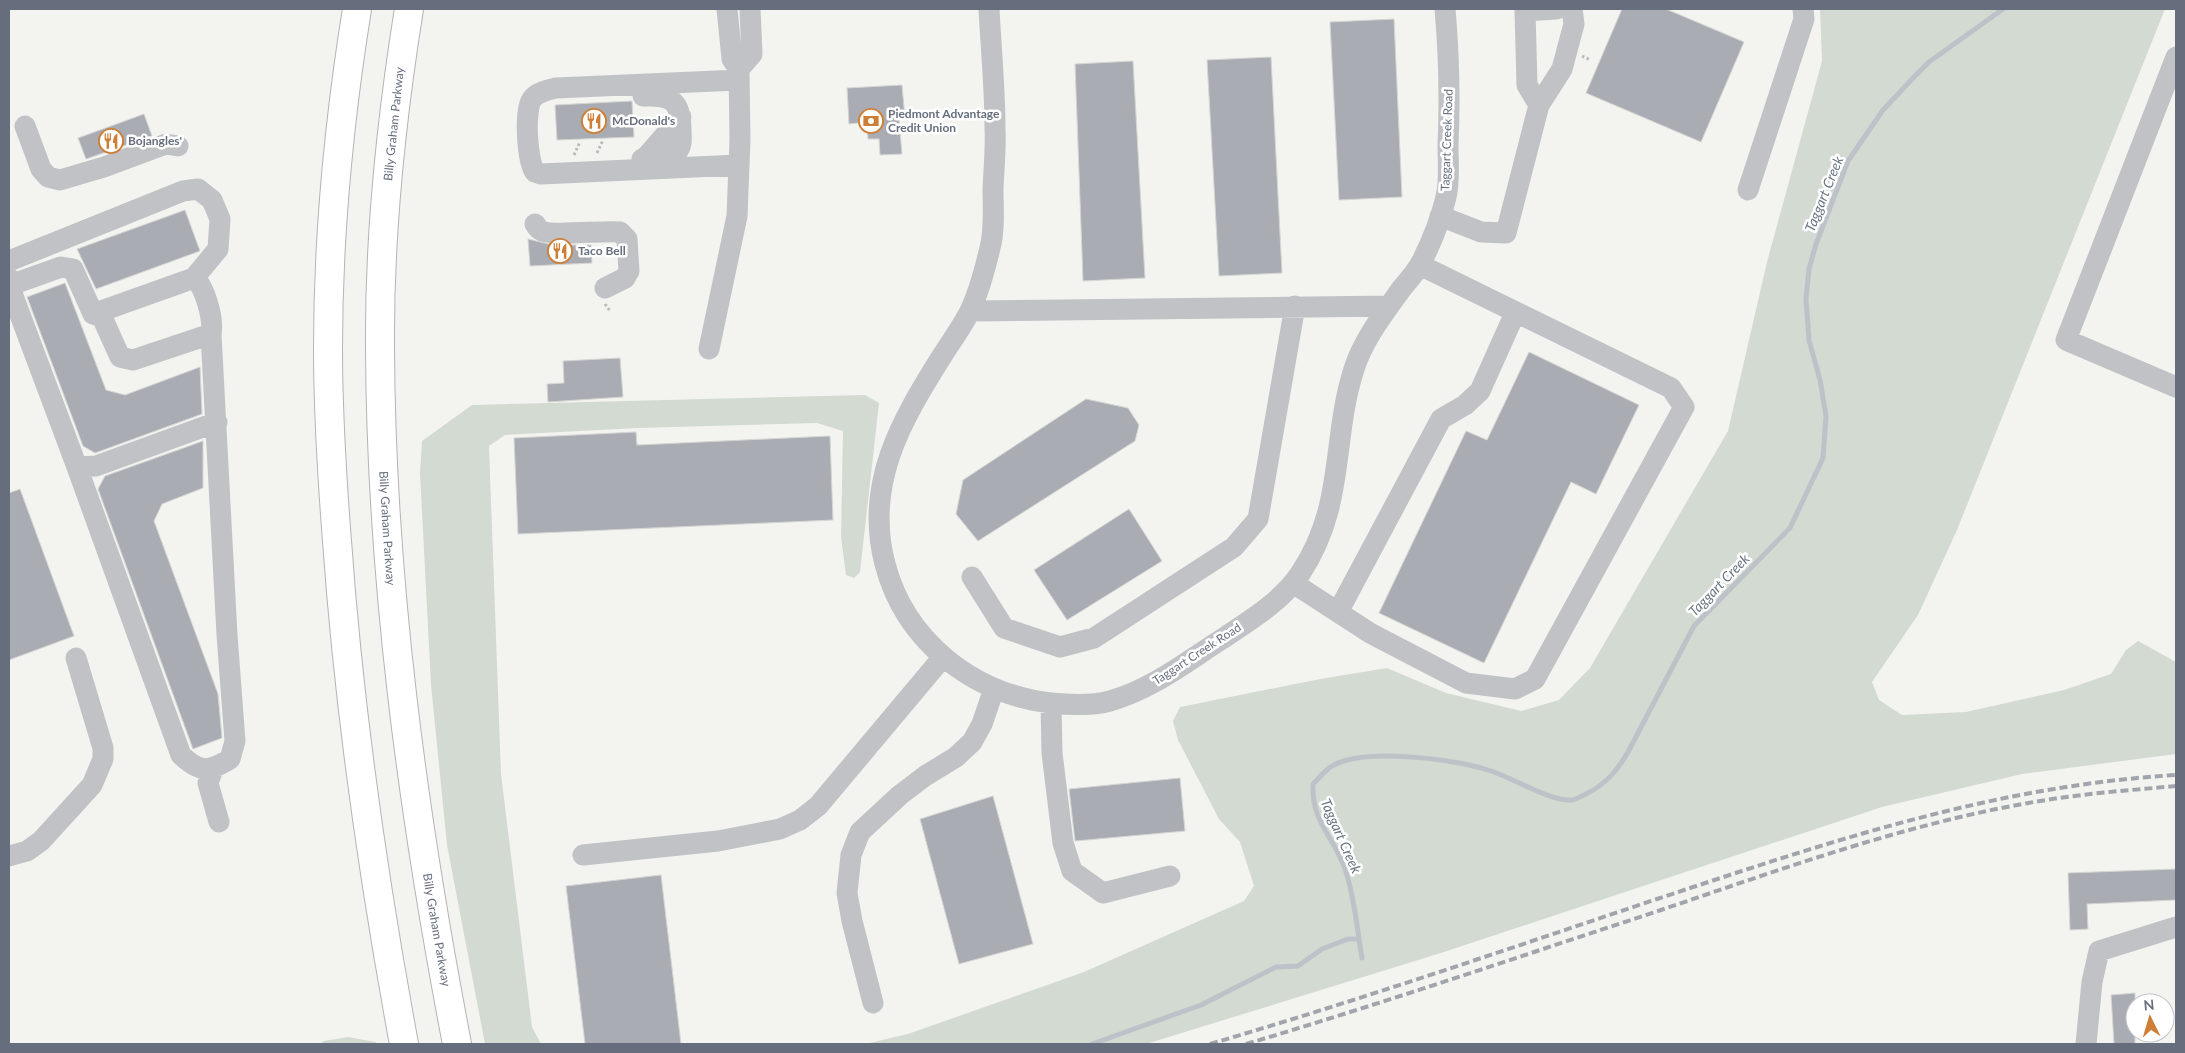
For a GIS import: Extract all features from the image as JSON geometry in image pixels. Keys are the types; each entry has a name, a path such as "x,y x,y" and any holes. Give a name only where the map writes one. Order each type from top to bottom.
{"highway":[{"path":"357,9 343,93 330,261 328,349 333,485 343,622 357,758 377,893 404,1044"},
{"name":"Billy Graham Parkway","path":"409,9 395,99 382,263 380,348 385,482 395,617 409,751 428,885 457,1044"}],"street":[{"path":"709,349 737,216 739,75 732,58 727,9"},
{"path":"739,165 551,173 535,172 529,160 528,107 533,97 544,91 556,88 688,83 739,75 752,54 750,9"},
{"name":"Taggart Creek Road","path":"989,9 996,130 992,241 970,311 904,418 891,451 881,484 879,506 880,536 885,566 896,595 912,622 931,646 943,657 973,680 994,689 1028,700 1088,704 1108,702 1159,680 1282,596 1293,583 1319,541 1329,513 1336,481 1346,403 1354,368 1362,348 1389,306 1420,265 1440,216 1447,193 1450,99 1445,9"},
{"path":"1539,105 1527,85 1525,11 1556,9"},
{"path":"1440,216 1481,232 1506,233 1539,105 1562,69 1574,24 1572,9"},
{"path":"1748,190 1804,19 1803,9"},
{"path":"2176,57 2066,340 2176,387"},
{"path":"674,168 684,163 689,154 688,83"},
{"path":"551,173 542,169 538,160 537,112 539,106 547,101 664,96 672,100 678,106 681,117 682,141 677,152 671,156 661,158 630,159 608,171"},
{"path":"25,126 40,169 48,177 60,180 104,167 166,144 178,146"},
{"path":"9,274 183,191 198,189 212,200 220,219 218,249 194,278 93,314"},
{"path":"535,224 540,230 549,233 606,230 620,232 627,239 629,271 626,278 605,288"},
{"path":"1293,583 1370,633 1466,683 1515,689 1535,679 1684,408 1671,388 1420,265"},
{"path":"9,274 19,282 61,267 73,269 93,314 102,317 120,357 133,360 212,334"},
{"path":"9,274 13,296 181,755 193,766 213,769 230,759 235,741 227,635 212,334 214,324 200,283 194,278"},
{"path":"972,578 1004,628 1060,647 1094,638 1234,547 1258,519 1295,306"},
{"path":"970,311 1389,306"},
{"path":"1338,612 1441,419 1465,405 1480,391 1515,313"},
{"path":"77,467 96,466 217,422"},
{"path":"583,855 718,842 780,829 800,820 818,806 943,657"},
{"path":"9,856 27,851 42,841 92,785 103,759 103,748 76,658"},
{"path":"873,1003 852,921 847,893 851,855 860,832 906,790 956,757 972,742 982,724 994,689"},
{"path":"1051,703 1052,753 1063,843 1072,870 1103,893 1170,876"},
{"path":"213,769 208,783 219,822"},
{"path":"2086,1044 2092,982 2099,950 2176,927"}],"shaded area":[{"path":"1820,9 2165,9 1957,530 1918,615 1872,682 1879,700 1902,715 1966,712 2064,690 2111,674 2126,650 2138,641 2176,662 2176,754 2022,774 1882,807 1441,953 1146,1044 865,1044 908,1034 1084,972 1244,901 1254,886 1240,842 1219,819 1178,740 1173,721 1180,707 1320,679 1387,668 1446,693 1521,711 1559,700 1590,668 1728,431 1767,262 1822,61"},
{"path":"865,395 879,403 860,572 854,578 846,575 841,537 843,431 817,423 638,428 505,435 489,446 501,774 532,1027 541,1044 485,1044 447,845 431,685 420,473 422,441 472,405"},
{"path":"348,1037 376,1042 376,1044 320,1044 324,1041"}],"building":[{"path":"1622,9 1666,9 1744,42 1701,142 1586,93"},
{"path":"1394,19 1402,197 1339,200 1330,22"},
{"path":"1271,57 1282,273 1219,276 1207,60"},
{"path":"1133,61 1145,278 1083,281 1075,64"},
{"name":"Piedmont Advantage Credit Union","path":"902,85 905,119 899,119 902,154 880,155 879,139 868,139 867,122 849,124 847,88"},
{"name":"McDonald's","path":"632,101 634,137 557,140 555,105"},
{"name":"Bojangles'","path":"144,114 152,136 86,159 78,138"},
{"path":"185,210 200,251 96,289 77,249"},
{"name":"Taco Bell","path":"528,239 553,245 591,245 592,263 530,266"},
{"path":"65,283 106,390 125,395 200,367 202,414 95,453 83,446 27,297"},
{"path":"1529,352 1639,405 1596,494 1571,482 1484,663 1379,613 1466,431 1487,440"},
{"path":"620,358 623,397 548,402 547,384 564,383 563,361"},
{"path":"1086,399 1128,408 1139,425 1135,441 978,541 956,514 963,480"},
{"path":"636,432 637,445 830,436 833,520 518,534 514,438"},
{"path":"203,441 203,488 162,504 154,521 218,694 222,738 193,749 98,489 105,476"},
{"path":"20,489 74,636 9,660 9,493"},
{"path":"1129,509 1162,561 1067,620 1034,570"},
{"path":"1180,778 1185,831 1075,841 1069,789"},
{"path":"993,796 1033,944 959,964 920,819"},
{"path":"2176,869 2176,900 2087,904 2088,929 2070,930 2068,873"},
{"path":"661,875 681,1044 585,1044 566,886"},
{"path":"2125,994 2125,1043 2135,1044 2114,1044 2111,995"}],"waterway":[{"name":"Taggart Creek","path":"1362,958 1354,904 1346,872 1342,860 1316,810 1313,798 1313,784 1329,768 1344,761 1386,756 1410,757 1435,759 1478,767 1502,775 1544,794 1564,800 1572,800 1599,786 1620,765 1694,626 1790,528 1823,458 1826,416 1820,380 1809,340 1806,299 1809,269 1816,244 1848,161 1883,110 1929,62 2003,9"},
{"path":"1092,1044 1201,1005 1276,967 1298,966 1322,949 1348,939 1359,939"}],"railway":[{"path":"1210,1044 1378,992 1785,857 1912,820 2042,791 2108,781 2176,775"},
{"path":"1246,1044 1401,996 1850,847 1898,833 1996,809 2046,800 2176,786"}],"place":[{"name":"McDonald's","path":"594,121"},
{"name":"Piedmont Advantage Credit Union","path":"871,121"},
{"name":"Bojangles'","path":"111,141"},
{"name":"Taco Bell","path":"560,251"}]}
